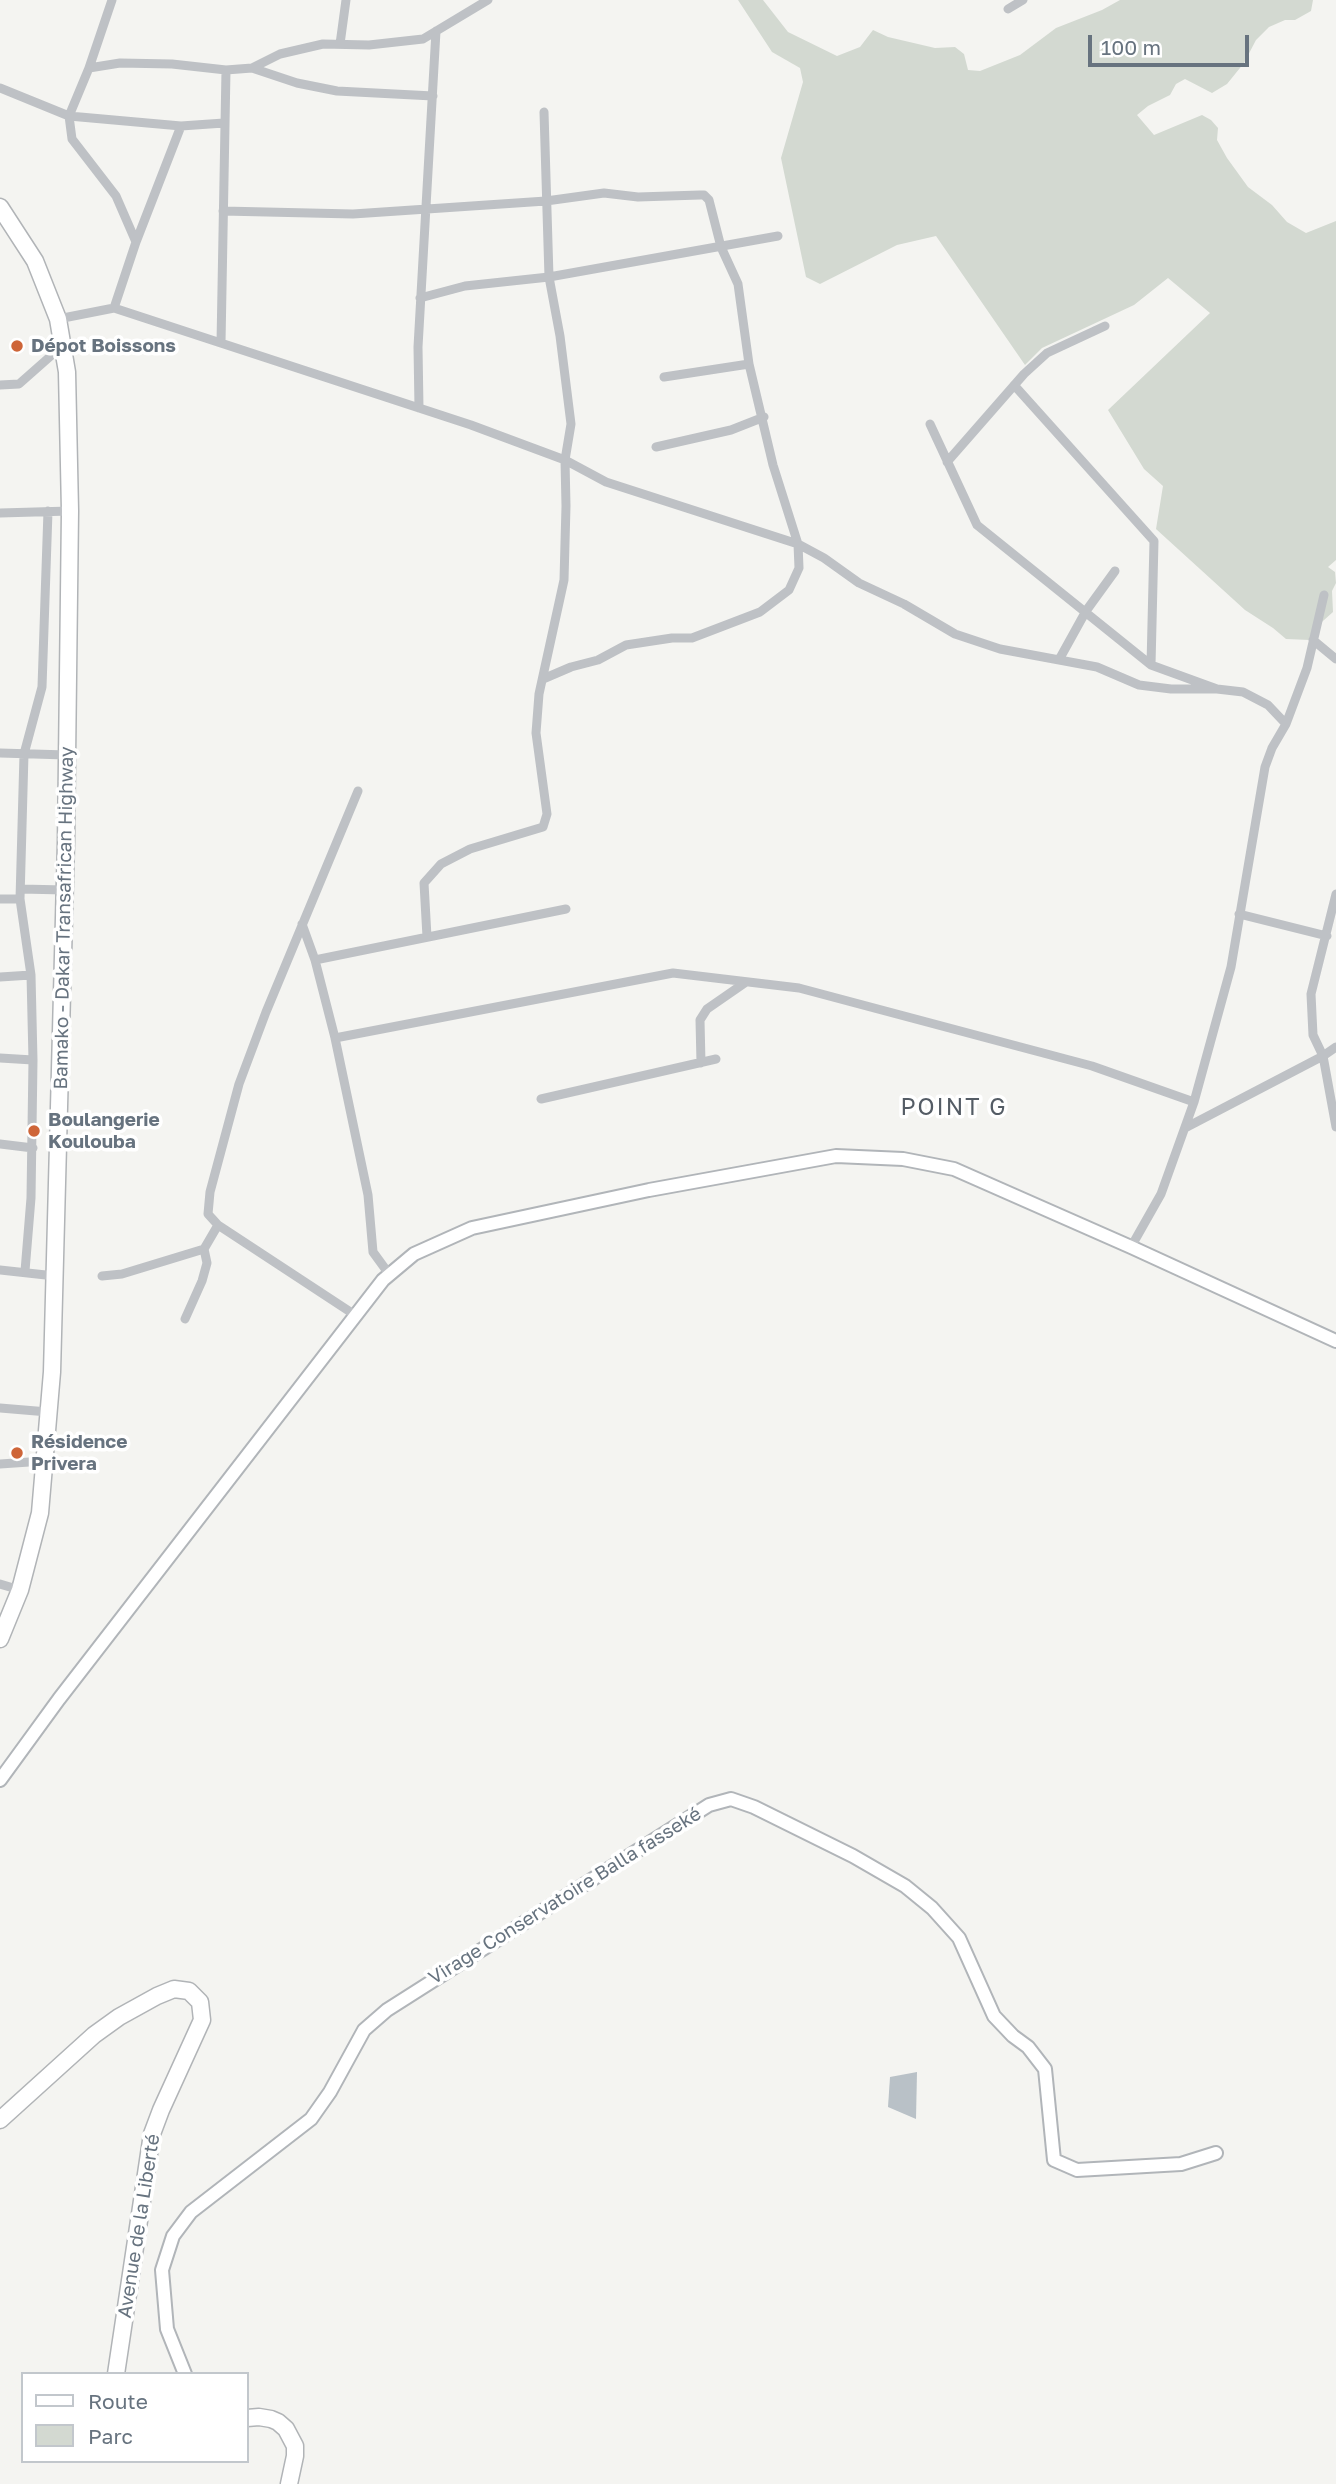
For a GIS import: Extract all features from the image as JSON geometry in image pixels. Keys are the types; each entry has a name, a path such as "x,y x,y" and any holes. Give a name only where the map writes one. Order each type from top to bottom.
{"highway":[{"name":"Bamako - Dakar Transafrican Highway","path":"0,206 35,261 58,319 64,345 69,400 70,510 68,755 52,1373 40,1513 20,1590 0,1636"},
{"name":"Avenue de la Liberté","path":"0,2120 85,2043 119,2017 174,1989 189,1991 200,2002 202,2020 152,2134 116,2372"},
{"path":"248,2418 271,2419 286,2429 295,2446 289,2484"}],"street":[{"path":"112,0 69,116 72,139 116,196 136,242"},
{"path":"340,44 346,0"},
{"path":"89,68 120,62 226,70 252,68 280,54 323,44 369,45 423,39 488,0"},
{"path":"1009,9 1023,0"},
{"path":"419,408 418,347 436,31"},
{"path":"252,68 298,83 337,91 432,96"},
{"path":"221,343 226,70"},
{"path":"0,88 69,116 181,126 224,123"},
{"path":"427,937 424,883 441,864 470,849 543,827 547,814 536,733 539,694 564,580 565,460 571,424 560,336 549,277 544,112"},
{"path":"114,308 136,242 181,126"},
{"path":"223,211 353,214 546,201 604,193 638,197 705,195 709,200 721,247 738,284 749,364 764,417 773,465 797,544 799,568 789,590 760,612 692,638 672,638 626,645 598,660 570,667 543,679"},
{"path":"421,298 465,286 549,277 778,236"},
{"path":"58,319 114,308 419,408 565,460 606,482 797,544 824,558 859,583 904,604 956,634 1000,649 1097,667 1139,685 1243,692 1268,705 1286,724"},
{"path":"947,462 1014,386 1047,354 1105,326"},
{"path":"0,385 19,384 64,345"},
{"path":"664,377 749,364"},
{"path":"1014,386 1154,541 1151,665"},
{"path":"656,447 730,430 764,417"},
{"path":"930,424 977,525 1151,665 1217,689"},
{"path":"0,513 70,510"},
{"path":"25,1271 33,1148 33,1060 31,975 21,894 24,754 42,687 48,511"},
{"path":"1059,658 1086,611 1115,571"},
{"path":"1131,1247 1161,1194 1194,1102 1231,967 1265,767 1286,724 1307,668 1324,595"},
{"path":"1313,640 1336,659"},
{"path":"0,753 68,755"},
{"path":"355,1315 218,1225 208,1214 210,1192 236,1096 266,1012 358,790"},
{"path":"0,899 65,890"},
{"path":"1336,894 1311,994 1313,1035 1323,1056 1336,1127"},
{"path":"315,960 566,909"},
{"path":"1239,914 1326,936"},
{"path":"302,924 315,960 335,1038 368,1195 373,1252 390,1274"},
{"path":"335,1038 673,973 799,988 1091,1066 1194,1102"},
{"path":"0,977 31,975"},
{"path":"701,1063 701,1020 707,1009 746,982"},
{"path":"1185,1128 1336,1047"},
{"path":"0,1058 33,1060"},
{"path":"541,1099 716,1059"},
{"path":"0,1144 33,1148"},
{"path":"0,1780 355,1315 390,1274 414,1254 472,1228 649,1190 836,1156 887,1157 954,1169 1336,1341"},
{"path":"185,1319 205,1272 207,1263 204,1249 218,1225"},
{"path":"102,1276 122,1274 204,1249"},
{"path":"0,1269 55,1276"},
{"path":"0,1408 48,1412"},
{"path":"0,1464 44,1461"},
{"path":"0,1584 20,1590"},
{"name":"Virage Conservatoire Balla fasseké","path":"184,2372 167,2329 162,2270 173,2236 191,2212 312,2119 364,2030 387,2010 709,1805 731,1799 754,1807 853,1856 905,1886 932,1908 959,1938 994,2016 1028,2047 1045,2069 1054,2160 1077,2170 1181,2164 1216,2153"}],"green space":[{"path":"738,0 763,0 788,32 837,56 860,47 873,30 888,37 935,48 955,47 964,54 968,70 980,71 1020,55 1056,28 1120,0 1313,0 1311,11 1295,20 1285,20 1269,27 1256,40 1244,63 1227,84 1212,93 1185,79 1176,84 1170,95 1137,115 1154,135 1202,115 1218,128 1217,140 1248,187 1272,205 1287,222 1306,233 1336,221 1336,560 1328,567 1335,572 1336,583 1332,591 1333,612 1314,629 1310,640 1286,639 1245,610 1156,529 1163,486 1144,469 1108,410 1210,313 1168,278 1134,305 1042,348 1025,365 936,236 897,245 820,284 806,277 781,158 803,82 800,68 772,52"}],"shaded area":[{"path":"917,2072 916,2119 888,2107 890,2077"}],"place":[{"name":"Dépot Boissons","path":"17,346"},
{"name":"Boulangerie Koulouba","path":"34,1131"},
{"name":"Résidence Privera","path":"17,1453"}],"district":[{"name":"POINT G","path":"954,1108"}]}
